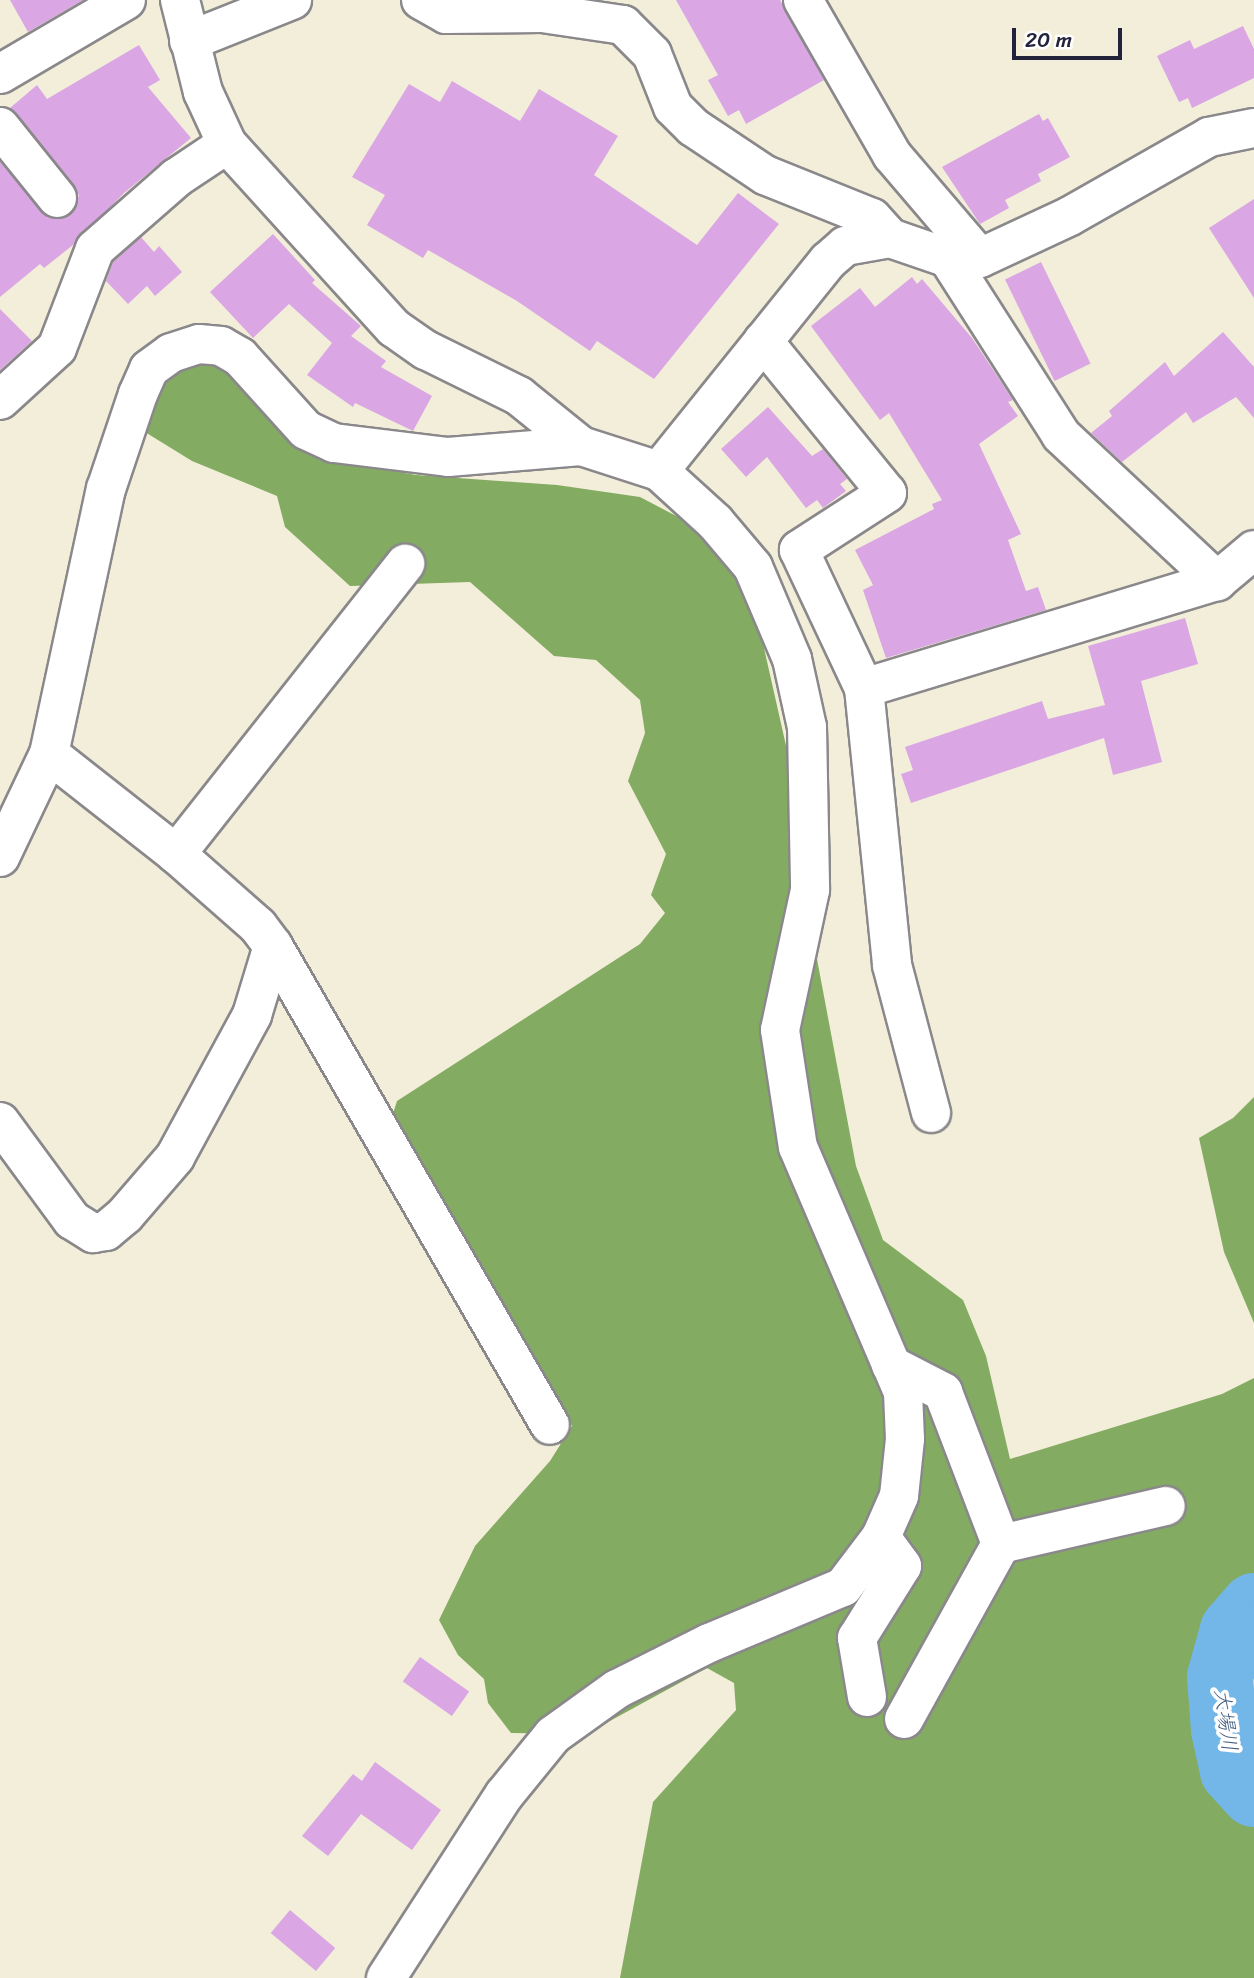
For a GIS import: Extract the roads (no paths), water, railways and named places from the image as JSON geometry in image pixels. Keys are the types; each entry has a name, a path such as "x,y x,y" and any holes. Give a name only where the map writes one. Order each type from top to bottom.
{"street":[{"path":"0,74 126,0"},
{"path":"180,0 203,92 227,144 394,328 426,350 519,396 581,446 659,471 715,522 756,575 792,659 807,727 810,890 780,1030 798,1147 903,1392 905,1439 899,1496 881,1537 843,1587 709,1643 617,1689 553,1735 504,1796 386,1978"},
{"path":"189,41 292,0"},
{"path":"421,0 446,14 542,13 623,25 652,54 673,107 693,127 765,175 872,218 890,238"},
{"path":"803,0 892,155 964,258 1061,435 1217,581"},
{"path":"0,127 57,198"},
{"path":"659,471 763,341 845,246 890,238 964,258 1070,216 1209,137 1254,128"},
{"path":"0,400 57,348 95,249 176,178 227,144"},
{"path":"756,575 887,493 763,341"},
{"path":"0,857 48,754 106,488 149,369 171,353 199,344 221,346 258,373 306,430 334,443 448,457 581,446"},
{"path":"799,550 864,688 892,965 932,1114"},
{"path":"864,688 1217,581 1254,550"},
{"path":"176,855 405,564"},
{"path":"48,754 176,855 258,926 273,946 550,1425"},
{"path":"0,1122 72,1220 93,1233 106,1231 175,1157 252,1015 273,946"},
{"path":"891,1365 943,1392 1000,1544"},
{"path":"904,1719 1000,1544 1166,1506"},
{"path":"867,1697 857,1638 902,1566 881,1537"}],"waterway":[{"name":"大場川","path":"1254,1606 1233,1630 1220,1677 1224,1730 1233,1771 1254,1794"}]}
